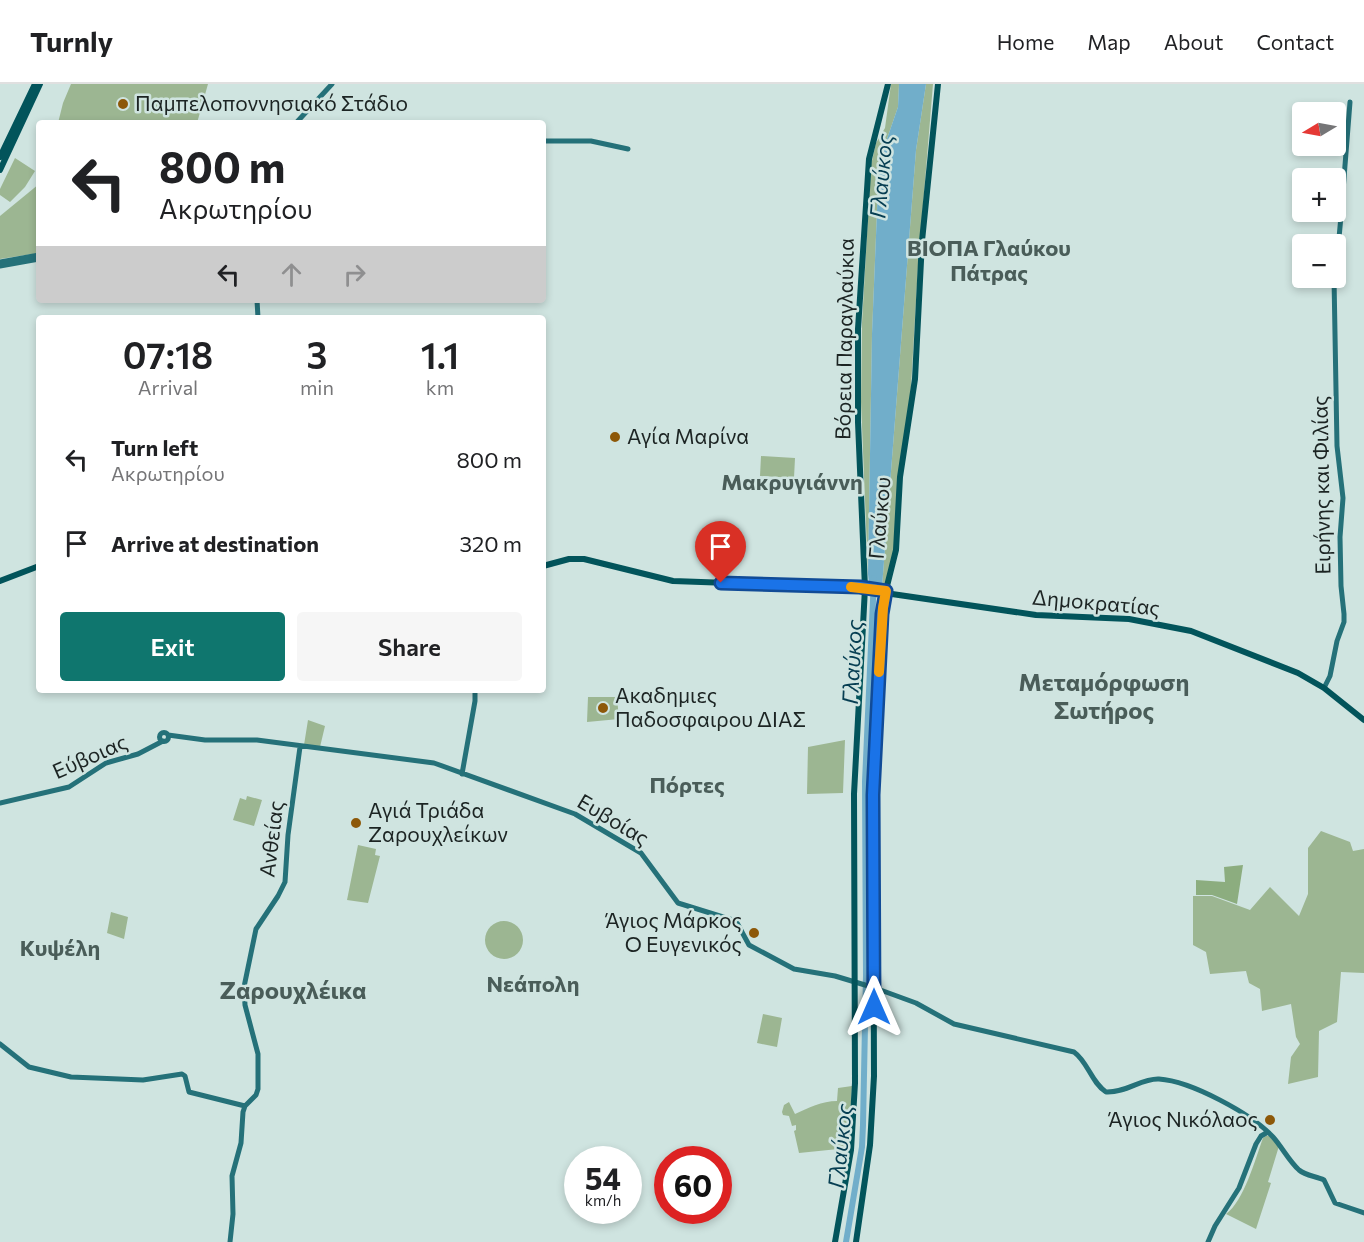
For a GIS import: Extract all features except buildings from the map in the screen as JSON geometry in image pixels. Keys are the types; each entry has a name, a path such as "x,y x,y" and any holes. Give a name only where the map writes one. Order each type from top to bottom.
{"main road":[{"path":"0,158 35,84"},
{"path":"0,170 40,84"},
{"path":"299,120 332,84"},
{"name":"Βόρεια Παραγλαύκια","path":"867,590 857,363 869,159 888,84"},
{"name":"Γλαύκου","path":"856,1242 871,1124 874,783 883,592 896,550 900,477 915,379 922,241 938,84"},
{"path":"1339,234 1350,102"},
{"path":"546,141 591,141 628,149"},
{"path":"0,264 36,258"},
{"name":"Ειρήνης και Φιλίας","path":"1324,688 1330,676 1337,641 1344,622 1340,537 1343,498 1337,446 1334,288"},
{"name":"Δημοκρατίας","path":"546,565 569,559 580,559 673,581 844,587 1033,615 1129,619 1172,626 1195,632 1298,673 1324,688 1364,720"},
{"path":"0,581 36,567"},
{"path":"835,1242 852,1135 855,1083 857,982 854,794 867,590"},
{"path":"462,774 474,710 475,693"},
{"name":"Ευβοίας","path":"165,738 257,740 424,761 569,811 632,847 647,860 677,902 734,920 739,924 746,942 760,952 796,969 873,987 916,1003 950,1023 1074,1052 1080,1057 1094,1081 1106,1092 1122,1091 1154,1079 1179,1082 1225,1104 1258,1124"},
{"name":"Εύβοιας","path":"0,803 69,787 104,764 138,754 165,738"},
{"name":"Ανθείας","path":"230,1242 233,1214 232,1176 241,1143 243,1112 245,1106 258,1092 258,1054 245,1005 244,987 256,929 285,882 288,835 300,747"},
{"path":"0,1044 26,1065 43,1072 95,1080 145,1080 182,1074 185,1075 189,1092 245,1106"},
{"path":"1258,1124 1268,1132 1300,1171 1325,1181 1335,1203 1364,1213"},
{"path":"1256,1144 1258,1124"},
{"path":"1208,1242 1215,1226 1239,1188 1256,1144 1261,1136 1268,1132"}],"green space":[{"name":"Παμπελοποννησιακό Στάδιο","path":"71,84 208,84 198,120 59,120"},
{"path":"891,84 899,84 898,107 879,162 872,334 868,574 861,402 862,323 871,165 876,143 885,128"},
{"path":"926,84 933,84 911,387 894,551 886,582 882,587 916,150"},
{"path":"15,158 35,171 25,187 10,202 0,195 0,189"},
{"path":"36,186 36,253 0,259 0,216"},
{"path":"761,456 795,458 794,478 760,476"},
{"name":"Ακαδημιες Παδοσφαιρου ΔΙΑΣ","path":"588,697 617,697 619,719 587,722"},
{"path":"308,720 325,726 320,747 304,745"},
{"path":"845,740 843,793 807,794 808,747"},
{"path":"247,796 262,800 254,826 233,820 240,798 246,800"},
{"path":"1321,831 1350,842 1353,851 1364,849 1364,973 1341,972 1337,1022 1319,1031 1318,1077 1288,1084 1291,1057 1300,1044 1296,1037 1291,1004 1262,1011 1260,989 1249,983 1246,971 1210,974 1206,952 1193,945 1193,896 1212,896 1250,910 1270,887 1299,916 1308,894 1308,848"},
{"path":"358,845 376,849 375,855 380,856 368,903 347,900"},
{"path":"1243,865 1237,904 1212,895 1196,895 1196,880 1225,882 1224,867"},
{"path":"111,912 128,917 124,939 107,933"},
{"path":"504,921 517,927 523,940 517,953 504,959 491,953 485,940 491,927"},
{"path":"763,1014 782,1018 777,1047 757,1043"},
{"path":"852,1086 848,1148 799,1153 794,1131 796,1125 792,1126 789,1116 783,1115 784,1105 789,1102 795,1114 810,1107 837,1101 838,1088"},
{"path":"1269,1136 1279,1146 1268,1182 1271,1183 1256,1229 1226,1214 1244,1190 1263,1138"}],"water":[{"path":"899,84 926,84 916,150 882,587 869,584 868,574 872,334 879,162 898,107"}],"waterway":[{"name":"Γλαύκος","path":"846,1242 862,1147 863,1125 866,976 865,782 874,578"}],"slow traffic":[{"path":"851,587 886,591 879,672"}],"place":[{"name":"Παμπελοποννησιακό Στάδιο","path":"123,104"},
{"name":"Αγία Μαρίνα","path":"615,437"},
{"name":"Ακαδημιες Παδοσφαιρου ΔΙΑΣ","path":"603,708"},
{"name":"Αγιά Τριάδα Ζαρουχλείκων","path":"356,823"},
{"name":"Άγιος Μάρκος Ο Ευγενικός","path":"754,933"},
{"name":"Άγιος Νικόλαος","path":"1270,1120"}],"district":[{"name":"ΒΙΟΠΑ Γλαύκου Πάτρας","path":"989,260"},
{"name":"Μακρυγιάννη","path":"792,482"},
{"name":"Μεταμόρφωση Σωτήρος","path":"1104,697"},
{"name":"Πόρτες","path":"687,785"},
{"name":"Κυψέλη","path":"60,948"},
{"name":"Νεάπολη","path":"533,984"},
{"name":"Ζαρουχλέικα","path":"293,991"}],"route":[{"path":"721,583 860,587 886,591 882,614 874,771 874,1007"}]}
